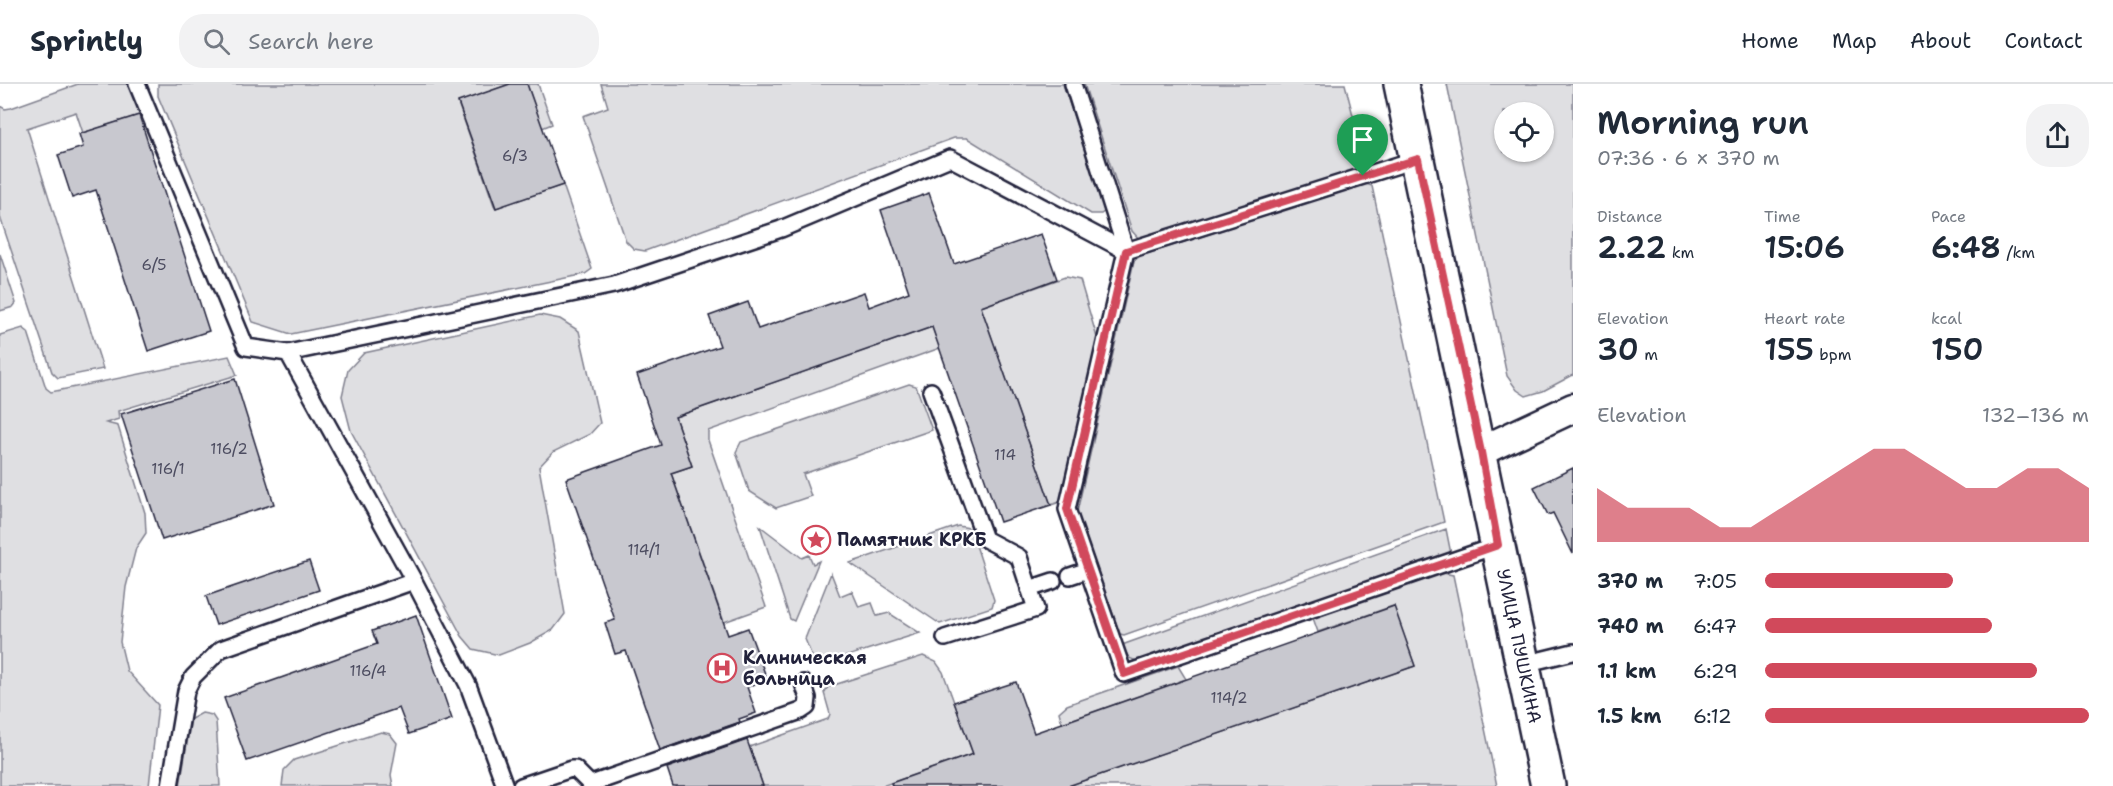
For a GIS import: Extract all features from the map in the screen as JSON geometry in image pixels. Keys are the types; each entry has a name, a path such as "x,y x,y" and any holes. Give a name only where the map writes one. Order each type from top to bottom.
{"street":[{"name":"УЛИЦА ПУШКИНА","path":"1401,84 1481,452 1548,786"},
{"path":"1481,452 1573,408"}],"lane":[{"path":"137,84 246,347 288,353 614,285 781,229 950,158 1126,251 1418,159"},
{"path":"1073,84 1126,251 1067,509 1124,674 1498,545"},
{"path":"288,353 414,581 468,685 505,786"},
{"path":"931,391 985,539 1019,557 1036,609 945,638"},
{"path":"1070,576 1088,570"},
{"path":"170,786 186,691 193,677 220,649 414,581"},
{"path":"1029,589 1053,581"},
{"path":"1524,664 1573,652"},
{"path":"521,786 571,769 589,783 594,783 801,711 807,707 808,702 803,683"}],"shaded area":[{"path":"78,84 129,84 140,115 83,133 76,112 27,128 103,369 58,378 52,372 0,217 0,106 5,109 11,108"},
{"path":"158,84 510,84 458,103 495,208 563,185 592,269 585,274 291,334 253,322 158,96"},
{"path":"527,84 538,84 552,124 542,128"},
{"path":"601,84 1063,84 1105,211 1101,214 1091,214 967,138 954,138 645,251 634,249 626,241 583,116 608,107"},
{"path":"1084,84 1345,84 1365,162 1354,172 1139,239 1132,231"},
{"path":"1447,84 1573,84 1573,375 1543,391 1526,396 1517,390 1507,376"},
{"path":"1366,184 1372,186 1444,522 1124,635 1120,634 1077,512 1134,261 1140,256"},
{"path":"0,254 16,303 13,307 0,311"},
{"path":"1065,277 1080,280 1098,341 1065,496 1060,502 1051,505 981,307"},
{"path":"540,315 560,319 579,331 600,423 590,434 553,452 539,467 565,614 553,630 530,643 499,655 473,649 462,636 351,431 342,396 348,370 364,353"},
{"path":"932,327 940,348 708,431 708,440 766,607 724,622 671,473 692,466 675,417"},
{"path":"23,328 28,332 46,388 51,392 229,356 237,375 118,411 119,419 106,423 118,426 145,513 146,533 136,548 126,587 120,642 127,671 158,705 149,786 0,786 0,335"},
{"path":"909,384 916,386 932,430 803,474 811,496 776,508 749,491 736,452 741,442"},
{"path":"760,526 802,558 809,555 813,564 819,561 794,621 790,619"},
{"path":"958,526 969,528 972,533 994,600 992,607 940,624 850,563"},
{"path":"1446,529 1451,554 1139,662 1129,658 1122,645"},
{"path":"831,573 840,596 852,591 859,607 872,603 877,616 889,613 920,633 816,666 805,639"},
{"path":"1443,573 1453,575 1497,786 1068,786 1415,666 1393,606 1318,632 1313,618"},
{"path":"923,656 936,662 943,672 973,754 882,786 763,786 749,747 828,719 830,714 824,693 828,687"},
{"path":"1178,666 1186,679 1062,723 1059,712 1067,705"},
{"path":"202,713 212,715 216,721 220,786 180,786 191,719"},
{"path":"381,732 390,734 397,743 391,775 393,786 282,786 284,770 294,760"}],"building":[{"path":"510,84 527,84 563,185 496,208 458,102"},
{"path":"139,115 209,331 148,351 96,190 72,198 58,155 83,147 79,134"},
{"path":"929,193 954,264 1041,234 1057,279 981,307 1051,505 1000,522 932,327 675,417 692,466 671,473 728,635 748,628 767,679 747,687 756,713 739,719 740,722 660,750 626,651 615,654 605,623 615,620 566,479 661,445 637,375 720,346 709,316 748,302 758,329 864,292 869,307 909,292 881,210"},
{"path":"235,379 274,504 162,540 121,414"},
{"path":"1573,468 1573,554 1553,513 1548,515 1534,487"},
{"path":"309,561 319,590 216,625 206,596"},
{"path":"1394,606 1415,666 1068,786 892,786 891,783 973,754 954,702 1016,682 1034,733"},
{"path":"416,615 452,719 409,734 399,708 247,761 224,698 377,644 372,631"},
{"path":"747,740 763,786 673,786 667,768"}],"place":[{"name":"Памятник КРКБ","path":"816,540"},
{"name":"Клиническая больница","path":"722,668"}],"route":[{"path":"1418,159 1481,452 1498,545 1124,674 1067,509 1126,251 1363,176 1418,159"}]}
